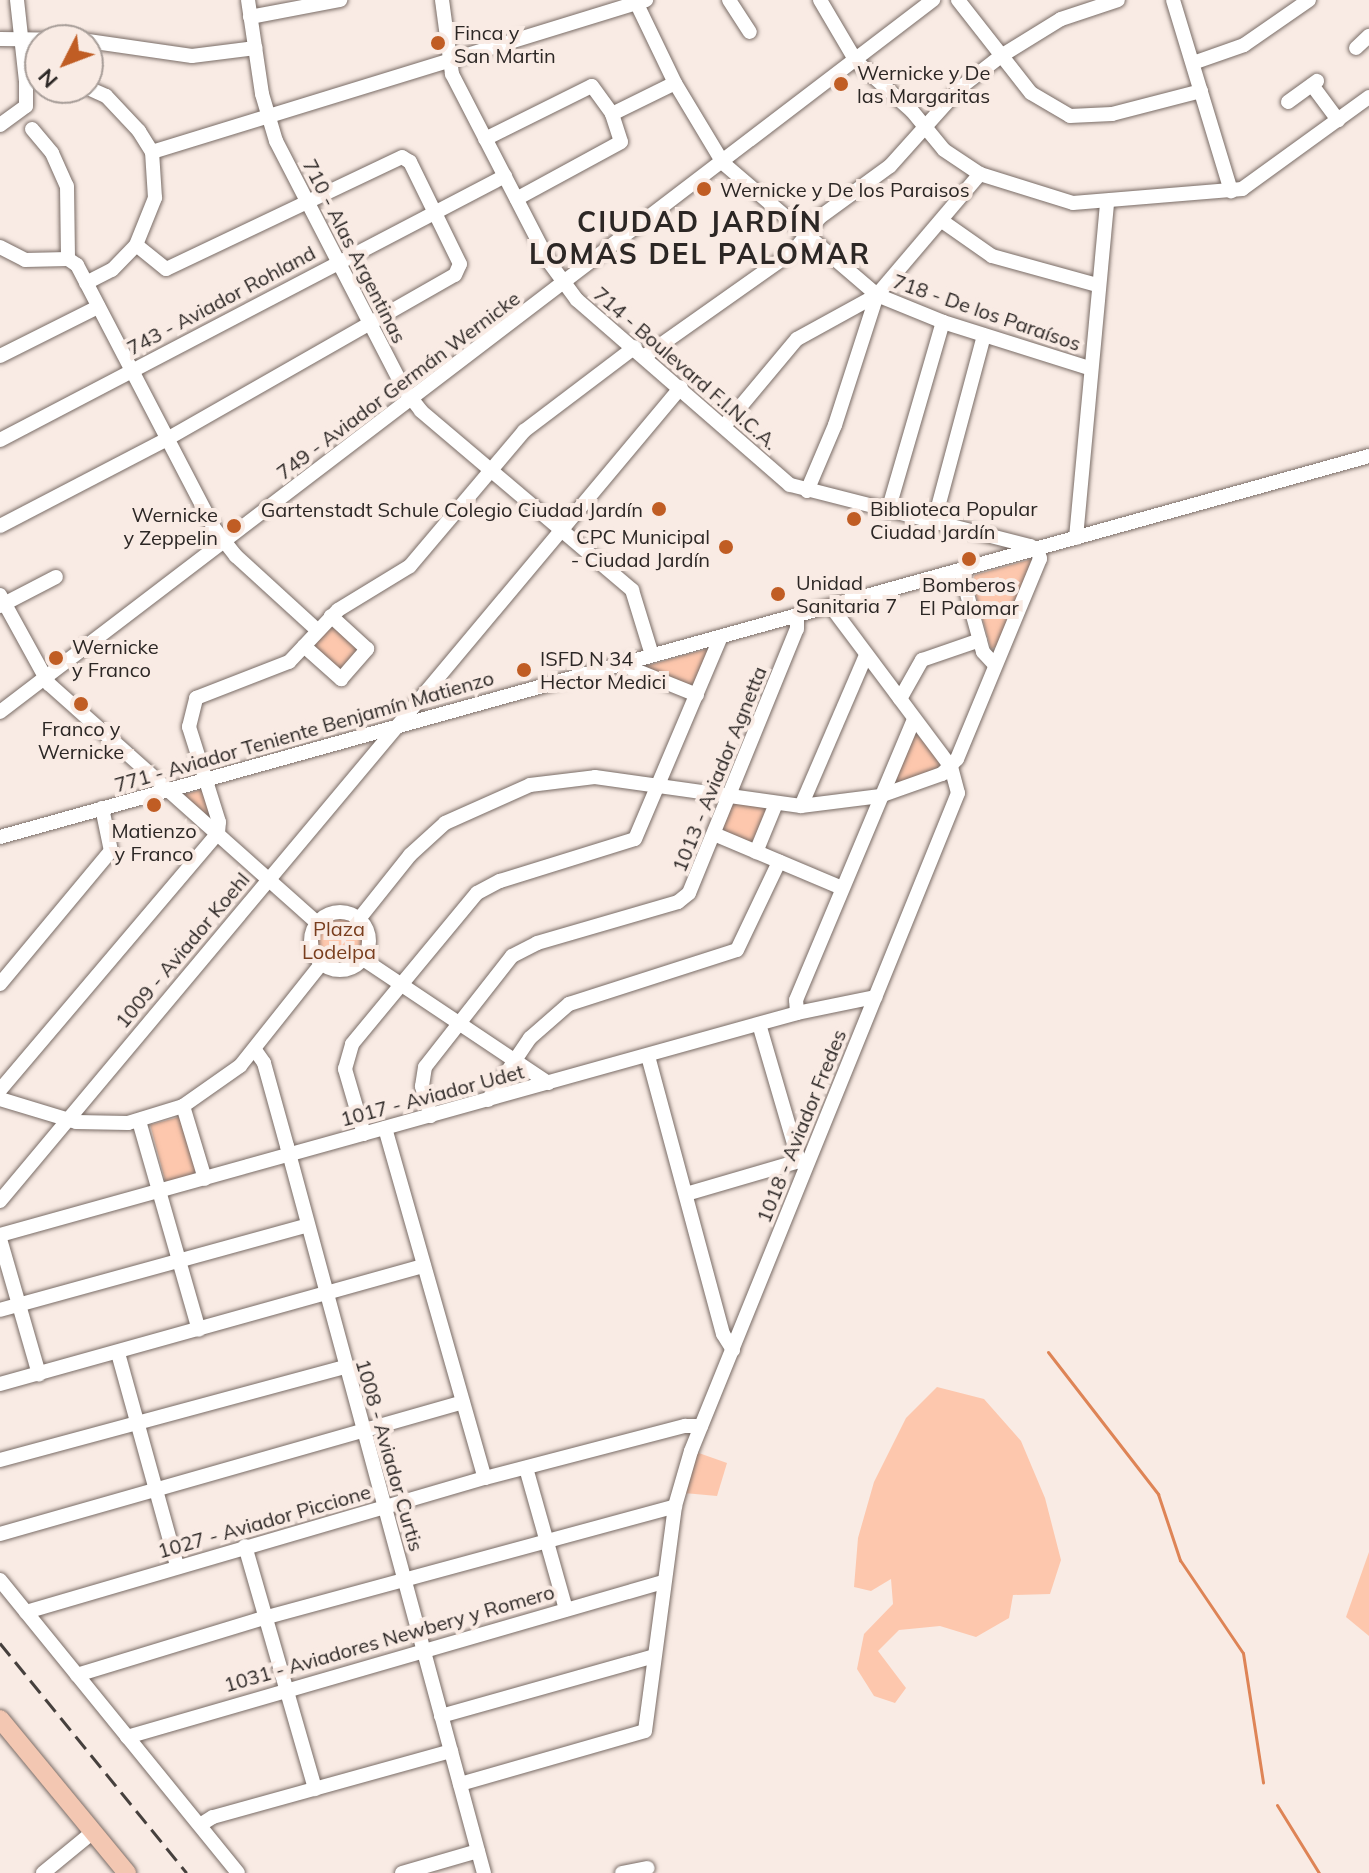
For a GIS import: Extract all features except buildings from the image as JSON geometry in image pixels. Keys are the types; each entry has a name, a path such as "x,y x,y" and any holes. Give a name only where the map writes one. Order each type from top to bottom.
{"main road":[{"path":"0,1719 127,1873"}],"street":[{"path":"17,0 24,47"},
{"name":"710 - Alas Argentinas","path":"248,0 268,118 306,202 412,401 632,590 652,655"},
{"path":"250,17 340,0"},
{"name":"714 - Boulevard F.I.N.C.A.","path":"442,0 449,62 485,139 564,285 790,485 1038,550"},
{"path":"729,0 750,32"},
{"path":"820,0 856,61 926,128 944,150 980,174 1073,203 1107,203 1231,191 1250,185 1369,97"},
{"name":"749 - Aviador Germán Wernicke","path":"0,712 412,401 933,0"},
{"path":"958,0 1031,93 1070,116 1112,114 1201,91"},
{"path":"0,1090 215,836 219,822 189,727 196,698 279,668 331,616 417,560 490,469 548,409 794,251 826,212 890,166 961,87 1001,56 1061,19 1118,0"},
{"path":"1173,0 1231,191"},
{"path":"1193,63 1244,45 1309,0"},
{"path":"152,152 639,1"},
{"name":"718 - De los Paraísos","path":"639,1 675,83 723,163 877,295 943,322 1089,368"},
{"path":"0,39 24,36"},
{"path":"104,43 192,56 255,48"},
{"path":"1288,102 1316,82 1338,120"},
{"path":"612,114 675,83"},
{"path":"485,139 594,86 612,114 622,141 516,199"},
{"path":"86,283 112,270 136,245 155,198 152,152 125,114 104,99"},
{"path":"0,125 27,104"},
{"path":"32,129 52,153 67,186 68,259 86,283 223,542 317,630"},
{"path":"0,526 61,489 167,439 455,275 459,260 410,162 399,158 306,202 169,276 136,245"},
{"path":"725,425 797,339 877,295 980,174"},
{"name":"743 - Aviador Rohland","path":"0,440 505,176"},
{"path":"1076,538 1089,368 1107,203"},
{"path":"942,221 992,256 1097,285"},
{"path":"0,247 34,262 68,259"},
{"path":"807,491 877,295"},
{"path":"0,356 98,307"},
{"path":"888,511 943,322"},
{"path":"934,522 984,336"},
{"name":"1009 - Aviador Koehl","path":"0,1201 681,387"},
{"name":"771 - Aviador Teniente Benjamín Matienzo","path":"0,837 396,725 832,608 1369,456"},
{"name":"1018 - Aviador Fredes","path":"460,1784 642,1735 675,1506 701,1426 733,1350 802,1163 875,997 958,793 951,767 1038,563 1038,550"},
{"path":"961,572 987,661 995,665"},
{"path":"56,577 1,602 44,678 265,881 316,922"},
{"path":"359,919 436,830 497,797 530,785 583,777 660,785 775,806 801,806 880,796 951,767 832,608"},
{"path":"304,646 341,679 367,649 331,616"},
{"name":"1013 - Aviador Agnetta","path":"431,1116 423,1073 458,1023 520,950 684,899 729,799 797,629 797,617"},
{"path":"364,1134 346,1059 399,985 477,893 500,881 632,842 660,785 721,636"},
{"path":"900,699 922,660 980,640"},
{"path":"801,806 866,655"},
{"path":"620,664 697,695"},
{"path":"797,1013 796,1000 914,719"},
{"path":"756,852 775,806"},
{"path":"0,984 111,851 102,808"},
{"path":"714,834 842,888"},
{"path":"488,1100 513,1059 569,1004 734,952 749,933 779,862"},
{"path":"341,911 359,919 369,942 363,959 338,970 321,964 310,939 316,922 341,911"},
{"path":"363,959 548,1083"},
{"path":"0,1099 66,1120 139,1121 183,1106 220,1084 255,1050 321,964"},
{"name":"1017 - Aviador Udet","path":"0,1237 797,1013 875,997"},
{"path":"686,1194 802,1163 759,1024"},
{"name":"1008 - Aviador Curtis","path":"255,1050 264,1063 305,1226 484,1873"},
{"path":"648,1056 723,1334 733,1350"},
{"path":"183,1106 205,1179"},
{"path":"139,1121 199,1330"},
{"path":"385,1128 485,1478"},
{"path":"0,1310 305,1226"},
{"path":"0,1237 39,1374"},
{"path":"0,1384 424,1266"},
{"path":"118,1353 177,1566"},
{"path":"0,1460 345,1367"},
{"path":"0,1534 463,1402"},
{"name":"1027 - Aviador Piccione","path":"26,1612 485,1478 685,1426 701,1426"},
{"path":"526,1468 566,1609"},
{"path":"77,1675 264,1618 675,1506"},
{"path":"245,1546 315,1789"},
{"path":"0,1580 238,1873"},
{"name":"1031 - Aviadores Newbery y Romero","path":"127,1737 284,1689 663,1582"},
{"path":"441,1716 654,1656"},
{"path":"200,1825 213,1817 451,1751"},
{"path":"43,1873 93,1832"},
{"path":"402,1873 478,1851"},
{"path":"622,1873 648,1868"}],"green space":[{"path":"1032,559 999,645 991,649 972,581 975,575"},
{"path":"331,616 367,649 340,679 304,645"},
{"path":"711,648 695,689 636,669 681,656"},
{"path":"914,731 941,763 940,768 892,786"},
{"path":"203,789 215,823 180,796"},
{"path":"732,802 772,808 755,849 719,834"},
{"name":"Plaza Lodelpa","path":"339,915 357,923 365,941 357,959 339,967 321,959 313,941 321,923"},
{"path":"183,1116 199,1174 166,1183 150,1125"},
{"path":"937,1387 984,1399 1021,1441 1045,1498 1061,1560 1050,1594 1013,1595 1009,1618 976,1637 940,1626 899,1630 878,1651 906,1688 895,1703 874,1696 857,1669 864,1634 893,1604 891,1579 871,1591 854,1587 858,1538 874,1482 906,1418"},
{"path":"696,1452 727,1463 717,1496 684,1493"},
{"path":"1369,1552 1369,1636 1346,1617"}],"waterway":[{"path":"1048,1352 1158,1494 1180,1560 1243,1653 1263,1782"},
{"path":"1277,1805 1319,1873"}],"railway":[{"path":"0,1643 187,1873"}],"place":[{"name":"Finca y San Martin","path":"438,43"},
{"name":"Wernicke y De las Margaritas","path":"841,84"},
{"name":"Wernicke y De los Paraisos","path":"704,189"},
{"name":"Gartenstadt Schule Colegio Ciudad Jardín","path":"659,509"},
{"name":"Biblioteca Popular Ciudad Jardín","path":"854,519"},
{"name":"Wernicke y Zeppelin","path":"234,526"},
{"name":"CPC Municipal - Ciudad Jardín","path":"726,547"},
{"name":"Bomberos El Palomar","path":"969,559"},
{"name":"Unidad Sanitaria 7","path":"778,594"},
{"name":"Wernicke y Franco","path":"56,658"},
{"name":"ISFD N 34 Hector Medici","path":"524,670"},
{"name":"Franco y Wernicke","path":"81,704"},
{"name":"Matienzo y Franco","path":"154,805"}],"district":[{"name":"CIUDAD JARDÍN LOMAS DEL PALOMAR","path":"700,238"}]}
